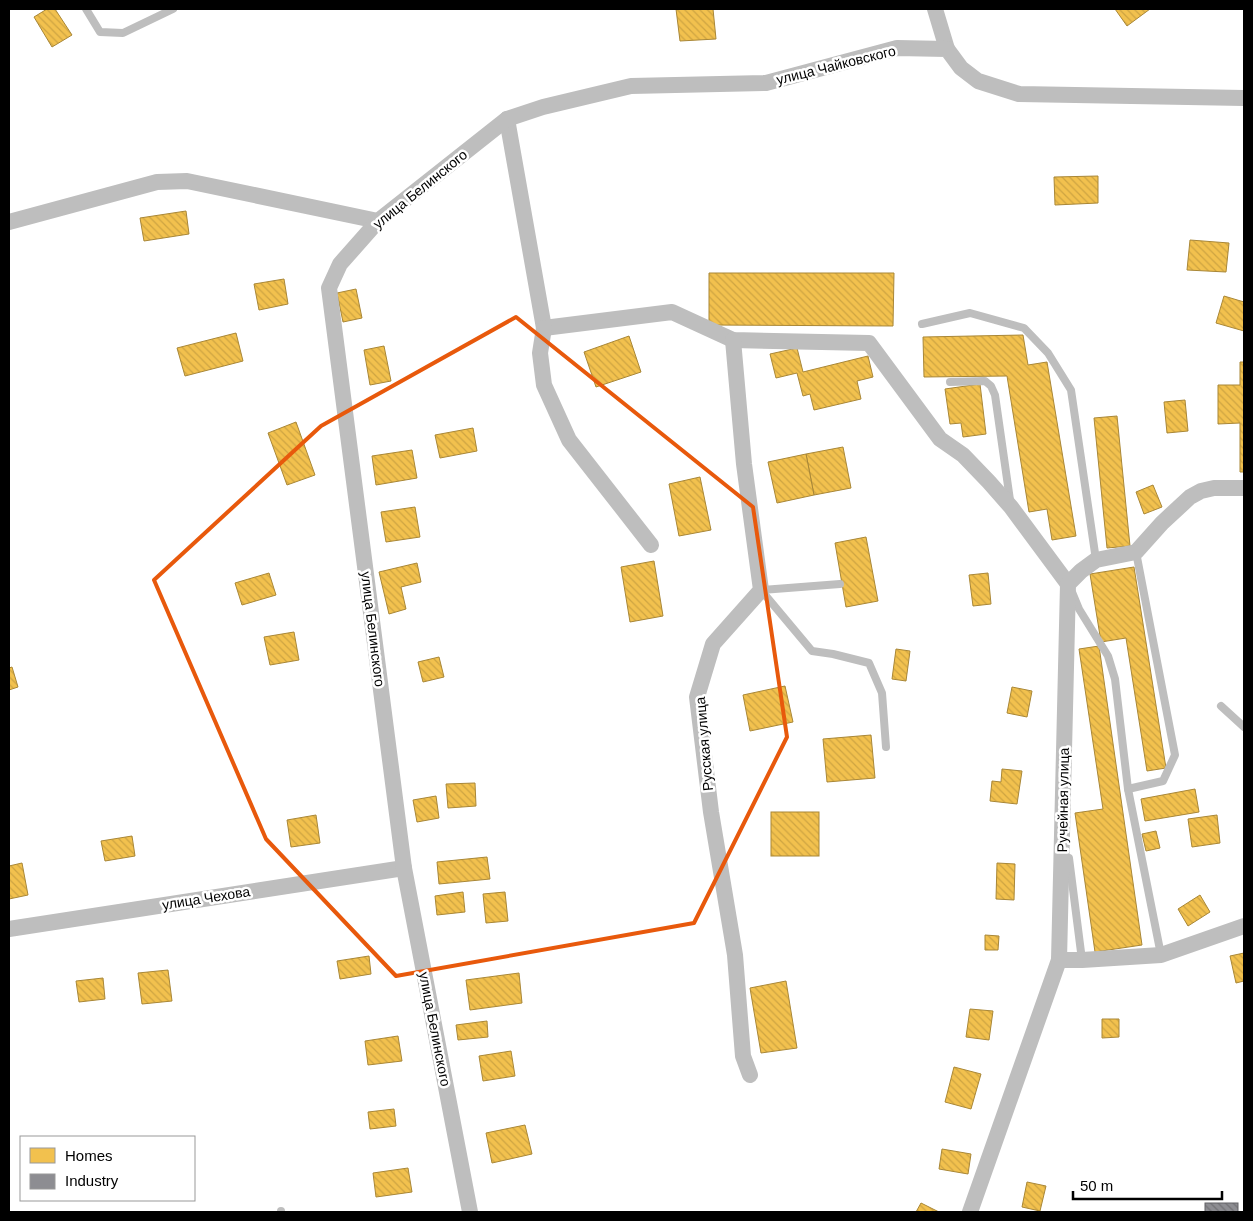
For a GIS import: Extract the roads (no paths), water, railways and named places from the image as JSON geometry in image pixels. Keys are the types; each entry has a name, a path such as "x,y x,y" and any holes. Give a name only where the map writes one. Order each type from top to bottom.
{"street":[{"path":"935,9 946,49 961,68 978,81 1019,94 1244,98"},
{"name":"улица Чайковского","path":"507,119 543,107 631,86 766,83 897,48 946,49"},
{"path":"507,119 544,328 540,353 544,385 569,440 651,545"},
{"name":"улица Белинского","path":"470,1212 404,868 329,288 340,264 378,221 507,119"},
{"path":"9,222 156,182 187,181 378,221"},
{"path":"544,328 672,312 734,340 869,343 940,440 963,455 1011,507 1068,584 1080,570 1096,560 1136,552 1162,523 1190,497 1201,491 1214,488 1244,488"},
{"path":"734,340 744,464 761,590"},
{"name":"Ручейная улица","path":"970,1212 1059,960 1068,584"},
{"name":"Русская улица","path":"750,1075 743,1056 735,956 709,804 698,697 713,644 761,590"},
{"name":"улица Чехова","path":"9,929 404,868"},
{"path":"1059,960 1161,956 1244,926"}],"lane":[{"path":"86,9 100,32 123,33 173,9"},
{"path":"922,324 970,313 1024,328 1048,352 1071,390 1096,560"},
{"path":"950,382 986,381 991,386 995,395 1011,507"},
{"path":"1128,789 1163,781 1175,754 1136,552"},
{"path":"761,590 840,584"},
{"path":"1068,584 1079,609 1108,656 1116,679 1128,789 1161,956"},
{"path":"761,590 812,651 869,663 882,693 886,747"},
{"path":"1221,706 1244,727"},
{"path":"1069,858 1082,960"}]}
